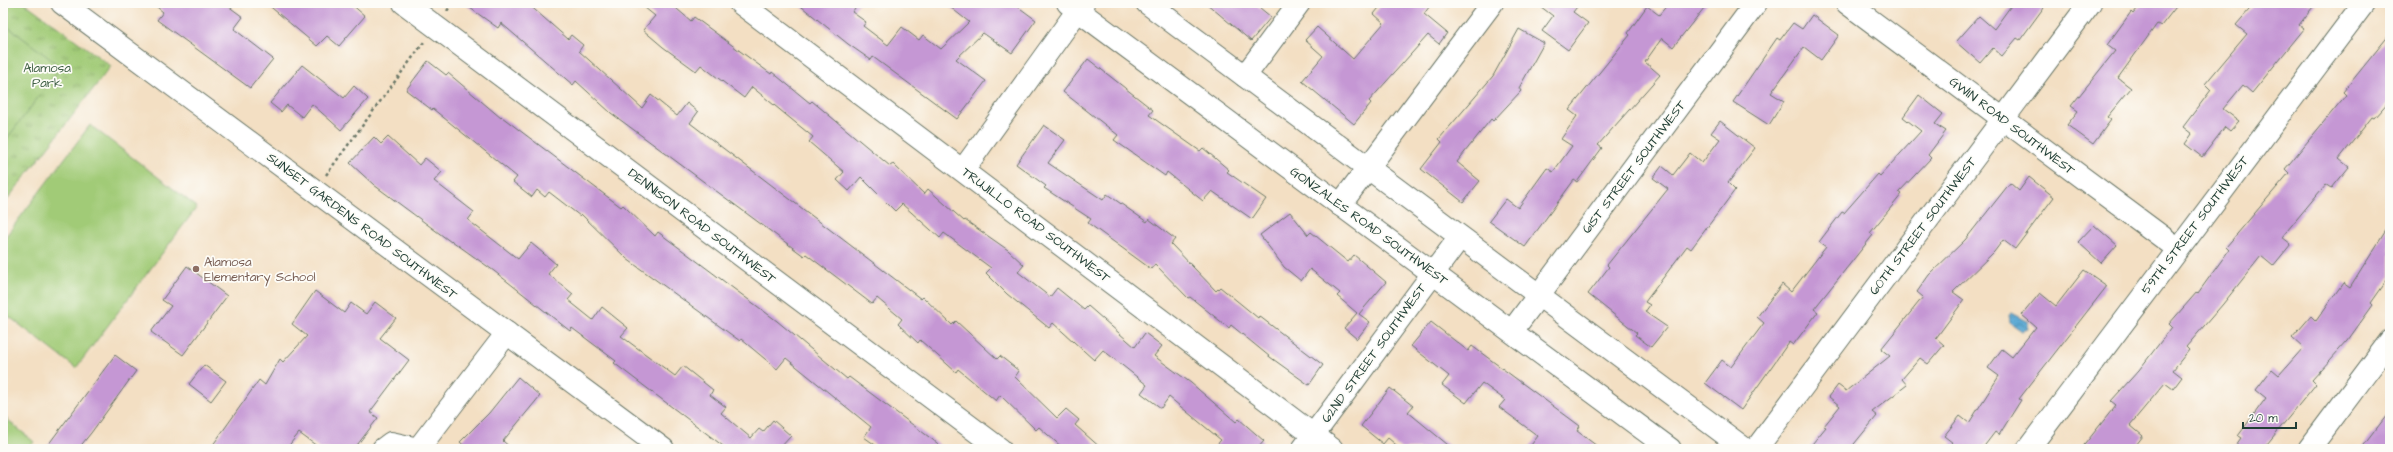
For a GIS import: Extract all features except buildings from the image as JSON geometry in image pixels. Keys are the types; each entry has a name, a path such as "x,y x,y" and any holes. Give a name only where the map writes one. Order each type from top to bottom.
{"street":[{"name":"SUNSET GARDENS ROAD SOUTHWEST","path":"62,3 662,449"},
{"name":"DENNISON ROAD SOUTHWEST","path":"404,3 1000,449"},
{"name":"TRUJILLO ROAD SOUTHWEST","path":"740,3 963,170 1308,442 1332,449"},
{"path":"1147,3 1369,166 1460,237 1745,449"},
{"path":"1245,76 1299,3"},
{"path":"1340,205 1492,3"},
{"name":"61ST STREET SOUTHWEST","path":"1512,331 1756,3"},
{"name":"GWIN ROAD SOUTHWEST","path":"1847,3 2177,248"},
{"name":"60TH STREET SOUTHWEST","path":"1756,449 2090,3"},
{"name":"59TH STREET SOUTHWEST","path":"2028,449 2177,248 2364,3"},
{"path":"963,170 1076,5"},
{"name":"GONZALES ROAD SOUTHWEST","path":"1076,5 1340,205 1670,449"},
{"name":"62ND STREET SOUTHWEST","path":"1308,442 1460,237"},
{"path":"383,449 391,443 418,449 506,333"},
{"path":"2309,449 2390,341"}],"path":[{"path":"446,13 453,3"},
{"path":"324,177 426,39"}],"green space":[{"name":"Alamosa Park","path":"3,3 25,3 111,66 3,205"},
{"path":"3,23 61,67 3,144"},
{"path":"90,125 197,207 76,368 3,312 3,240"},
{"path":"3,416 34,442 28,449 3,449"}],"water":[{"path":"2011,313 2028,322 2028,329 2022,331 2009,322 2008,315"}],"place":[{"name":"Alamosa Elementary School","path":"196,269"}]}
